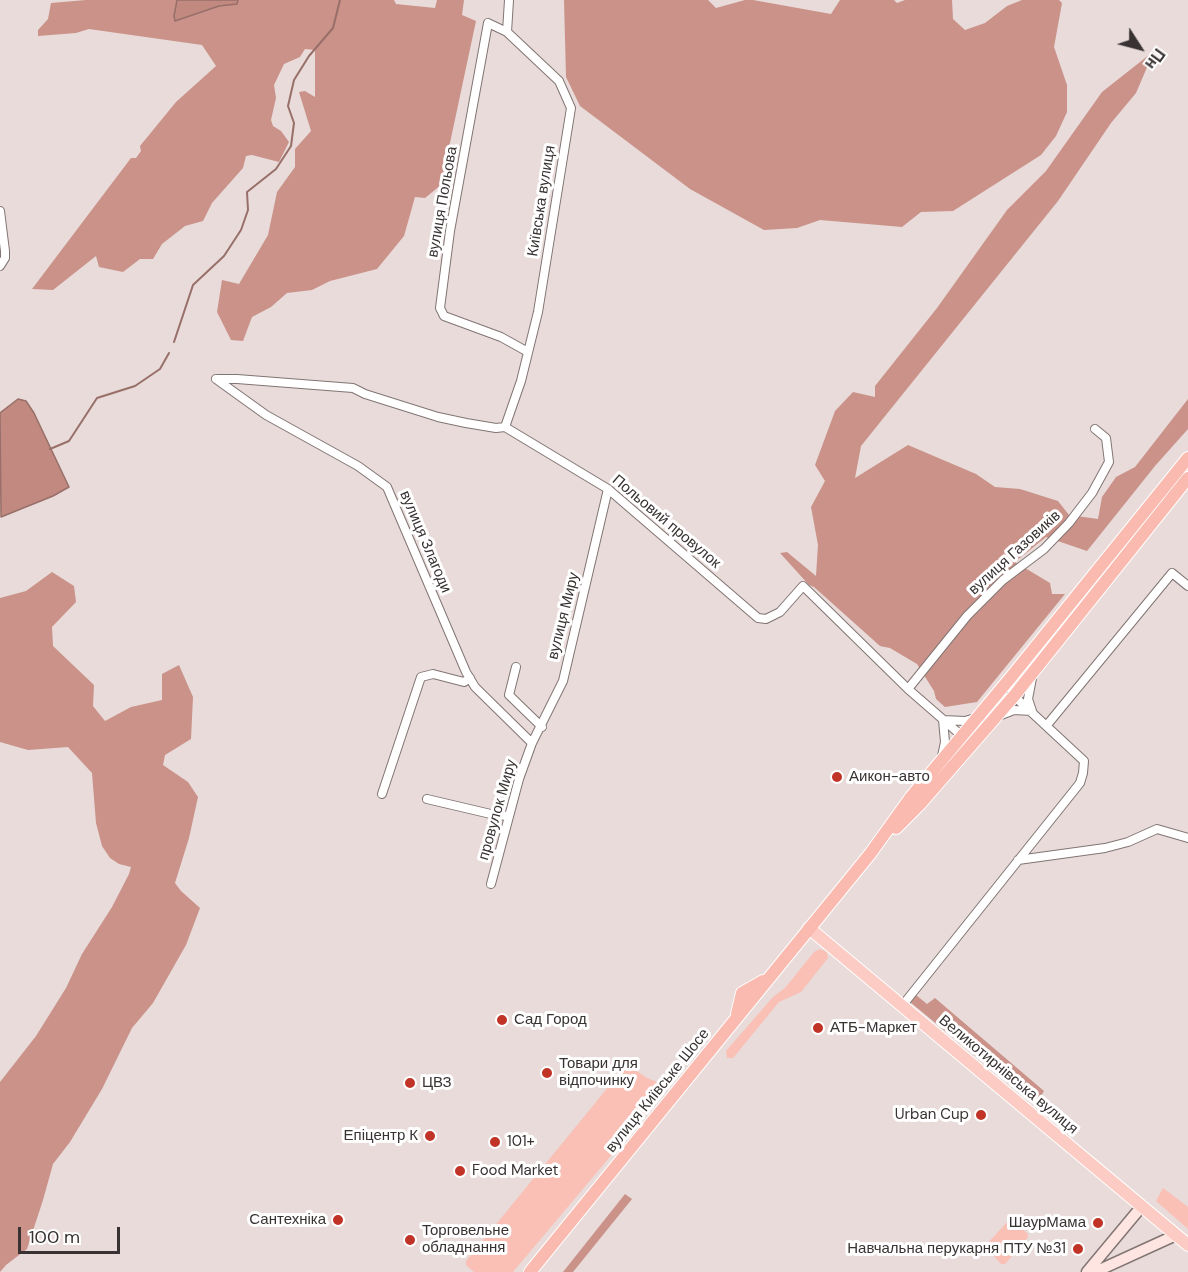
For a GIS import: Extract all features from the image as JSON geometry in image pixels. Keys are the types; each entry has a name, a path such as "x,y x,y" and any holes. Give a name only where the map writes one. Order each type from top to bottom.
{"highway":[{"path":"809,928 870,854 920,804 962,736 1188,458"},
{"path":"946,765 984,730 1014,696 1188,478"},
{"name":"вулиця Київське Шосе","path":"530,1272 730,1026 738,1012 742,993 763,982 774,973 809,928"}],"main road":[{"name":"Великотирнівська вулиця","path":"809,928 1188,1245"},
{"path":"1087,1272 1142,1206"},
{"path":"1095,1272 1176,1235"}],"street":[{"path":"507,32 509,0"},
{"name":"вулиця Польова","path":"507,32 488,22 450,231 440,308 444,316 501,337 528,352"},
{"name":"Київська вулиця","path":"501,427 521,381 538,312 570,108 559,81 517,44 507,32"},
{"path":"0,211 5,258 0,266"},
{"name":"Польовий провулок","path":"216,379 353,388 364,394 438,417 501,427 608,489 758,618 766,619 780,612 803,586 908,689 962,736"},
{"name":"вулиця Злагоди","path":"216,379 266,415 358,466 387,487 475,687 532,744"},
{"name":"вулиця Газовиків","path":"908,689 966,616 1003,580 1044,549 1070,523 1092,493 1109,462 1106,438 1095,429"},
{"name":"вулиця Миру","path":"532,744 563,681 608,489"},
{"path":"1047,725 1172,573 1188,586"},
{"path":"516,667 509,695 542,727"},
{"path":"1032,711 1028,699 1036,668"},
{"path":"382,794 421,677 433,674 464,681 470,678"},
{"path":"903,1006 1080,783 1084,761 1014,696 1011,688 1012,676"},
{"path":"994,698 1003,695 1014,696"},
{"path":"996,716 1014,710 1032,711"},
{"path":"946,765 943,720 964,721 979,716"},
{"path":"962,736 972,736 984,730"},
{"name":"провулок Миру","path":"491,884 519,779 532,744"},
{"path":"427,799 495,815 509,816"},
{"path":"1018,860 1106,848 1128,842 1157,829 1188,838"}],"shaded area":[{"path":"86,0 394,0 396,4 435,8 437,0 464,0 462,15 476,21 441,185 425,198 415,197 404,236 377,269 330,281 312,290 287,293 271,307 252,317 243,341 231,340 217,312 222,280 239,284 268,235 277,192 295,167 295,149 311,131 299,92 305,91 315,97 315,50 305,49 300,57 284,64 274,85 276,98 271,120 273,126 281,131 289,142 279,162 252,155 246,156 243,168 212,203 203,221 185,226 162,244 153,259 140,259 123,272 99,267 96,256 53,290 32,289 131,158 136,158 141,151 140,146 176,102 216,66 202,45 89,29 76,33 38,36 38,30 48,19 51,3"},
{"path":"177,0 238,0 237,4 219,6 175,21"},
{"path":"564,0 708,0 716,8 753,0 831,14 840,0 894,0 897,3 905,0 952,0 953,19 965,30 985,23 1007,6 1022,0 1059,0 1062,3 1054,47 1067,85 1067,112 1056,136 1041,155 953,211 921,212 902,227 820,220 797,228 764,230 690,189 580,106 566,77"},
{"path":"1154,51 1136,93 1111,123 1058,201 861,446 855,478 908,445 976,474 995,487 1020,489 1058,501 1069,515 1098,519 1102,497 1116,477 1135,467 1188,399 1188,429 1155,466 1087,551 1046,537 1015,562 1050,583 1052,594 1065,594 977,702 945,707 936,699 934,691 917,664 890,648 880,646 809,585 780,553 787,552 816,576 818,545 811,507 825,481 815,465 835,411 853,392 875,397 875,386 937,308 1007,210 1046,171 1102,92"},
{"path":"18,399 26,401 34,413 69,487 1,517 0,413"},
{"path":"52,572 74,586 76,602 52,627 53,646 94,685 93,706 105,721 131,707 162,700 162,674 179,665 193,697 191,739 165,755 163,765 188,782 198,797 189,838 175,883 200,908 186,945 153,1003 132,1028 102,1089 70,1142 53,1164 27,1249 0,1272 0,1082 36,1036 66,988 82,954 112,907 131,867 119,864 110,858 102,846 96,823 92,773 68,747 28,750 0,742 0,598 26,591"},
{"path":"820,949 827,952 828,958 801,992 779,1002 733,1058 727,1058 726,1051 773,997 785,988 814,952"},
{"path":"916,995 927,1004 935,998 1044,1091 1040,1098 1047,1108 1039,1107 1030,1101 910,1002"},
{"path":"627,1064 657,1082 673,1082 513,1272 474,1272 466,1265 466,1261"},
{"path":"1163,1188 1188,1207 1188,1229 1156,1201"},
{"path":"625,1194 632,1199 573,1272 563,1272"},
{"path":"1012,1219 1028,1234 1028,1237 1005,1264 1001,1264 985,1246"}],"waterway":[{"path":"174,342 193,285 224,256 241,230 248,210 247,192 276,169 291,146 294,123 288,106 294,80 309,56 333,28 340,0"},
{"path":"50,449 69,441 97,398 135,386 160,369 169,353"}],"place":[{"name":"Аикон-авто","path":"837,777"},
{"name":"Сад Город","path":"502,1020"},
{"name":"АТБ-Маркет","path":"818,1028"},
{"name":"Товари для відпочинку","path":"547,1073"},
{"name":"ЦВЗ","path":"410,1083"},
{"name":"Urban Cup","path":"981,1115"},
{"name":"Епіцентр К","path":"430,1136"},
{"name":"101+","path":"495,1142"},
{"name":"Food Market","path":"460,1171"},
{"name":"Сантехніка","path":"338,1220"},
{"name":"ШаурМама","path":"1098,1223"},
{"name":"Торговельне обладнання","path":"410,1240"},
{"name":"Навчальна перукарня ПТУ №31","path":"1078,1249"}]}
